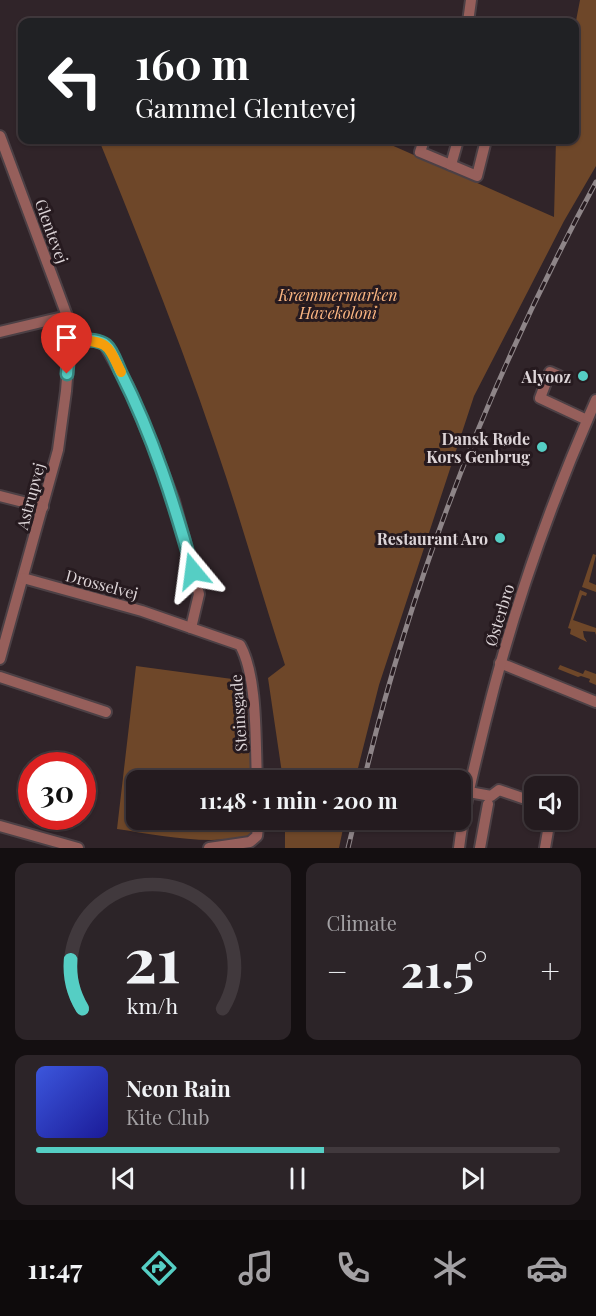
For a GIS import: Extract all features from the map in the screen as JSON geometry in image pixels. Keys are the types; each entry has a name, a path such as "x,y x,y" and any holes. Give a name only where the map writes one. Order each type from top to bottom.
{"street":[{"path":"469,18 471,0"},
{"name":"Glentevej","path":"0,136 67,316 70,339"},
{"path":"423,144 420,152 477,176 485,144"},
{"path":"451,165 457,144"},
{"path":"0,332 67,316"},
{"path":"70,339 105,345 128,386 174,501 200,594 191,628"},
{"name":"Astrupvej","path":"0,658 58,450 70,339"},
{"path":"559,376 550,372 540,398 587,420"},
{"name":"Østerbro","path":"471,784 500,663 525,581 552,506 596,400"},
{"path":"0,496 43,507"},
{"name":"Drosselvej","path":"23,578 142,611 240,645"},
{"name":"Steinsgade","path":"240,645 247,657 252,678 257,770"},
{"path":"500,663 596,702"},
{"path":"0,678 106,712"},
{"path":"471,792 491,795 499,790 524,798"},
{"path":"480,848 488,804"},
{"path":"0,826 78,848"},
{"path":"210,848 225,848 250,842 259,830"},
{"name":"Østerbro","path":"459,848 462,830"},
{"path":"545,848 548,830"}],"green space":[{"name":"Kræmmermarken Havekoloni","path":"580,0 596,0 596,166 564,221 474,396 379,685 358,770 282,770 268,678 285,665 203,408 160,292 101,144 389,144 554,217 556,144 579,144 579,18 577,18"},
{"path":"593,554 596,555 589,582 596,585 596,592 582,587"},
{"path":"580,590 587,593 586,596 582,595 573,620 596,628 596,635 595,632 583,631 587,642 570,634 571,629 568,628"},
{"path":"560,665 583,674 585,670 596,674 596,685 589,682 590,679 558,669"},
{"path":"136,666 247,681 251,770 126,770 126,830 255,830 255,833 224,840 206,840 117,829"},
{"path":"285,830 343,830 339,848 285,848"}],"railway":[{"path":"367,770 407,625 432,549 461,474 524,326 596,182"},
{"path":"348,848 352,830"}],"slow traffic":[{"path":"75,339 105,345 121,372"}],"place":[{"name":"Alyooz","path":"583,376"},
{"name":"Dansk Røde Kors Genbrug","path":"542,447"},
{"name":"Restaurant Aro","path":"500,538"}],"route":[{"path":"67,374 70,339 105,345 112,355 128,386 174,501 193,571"}]}
